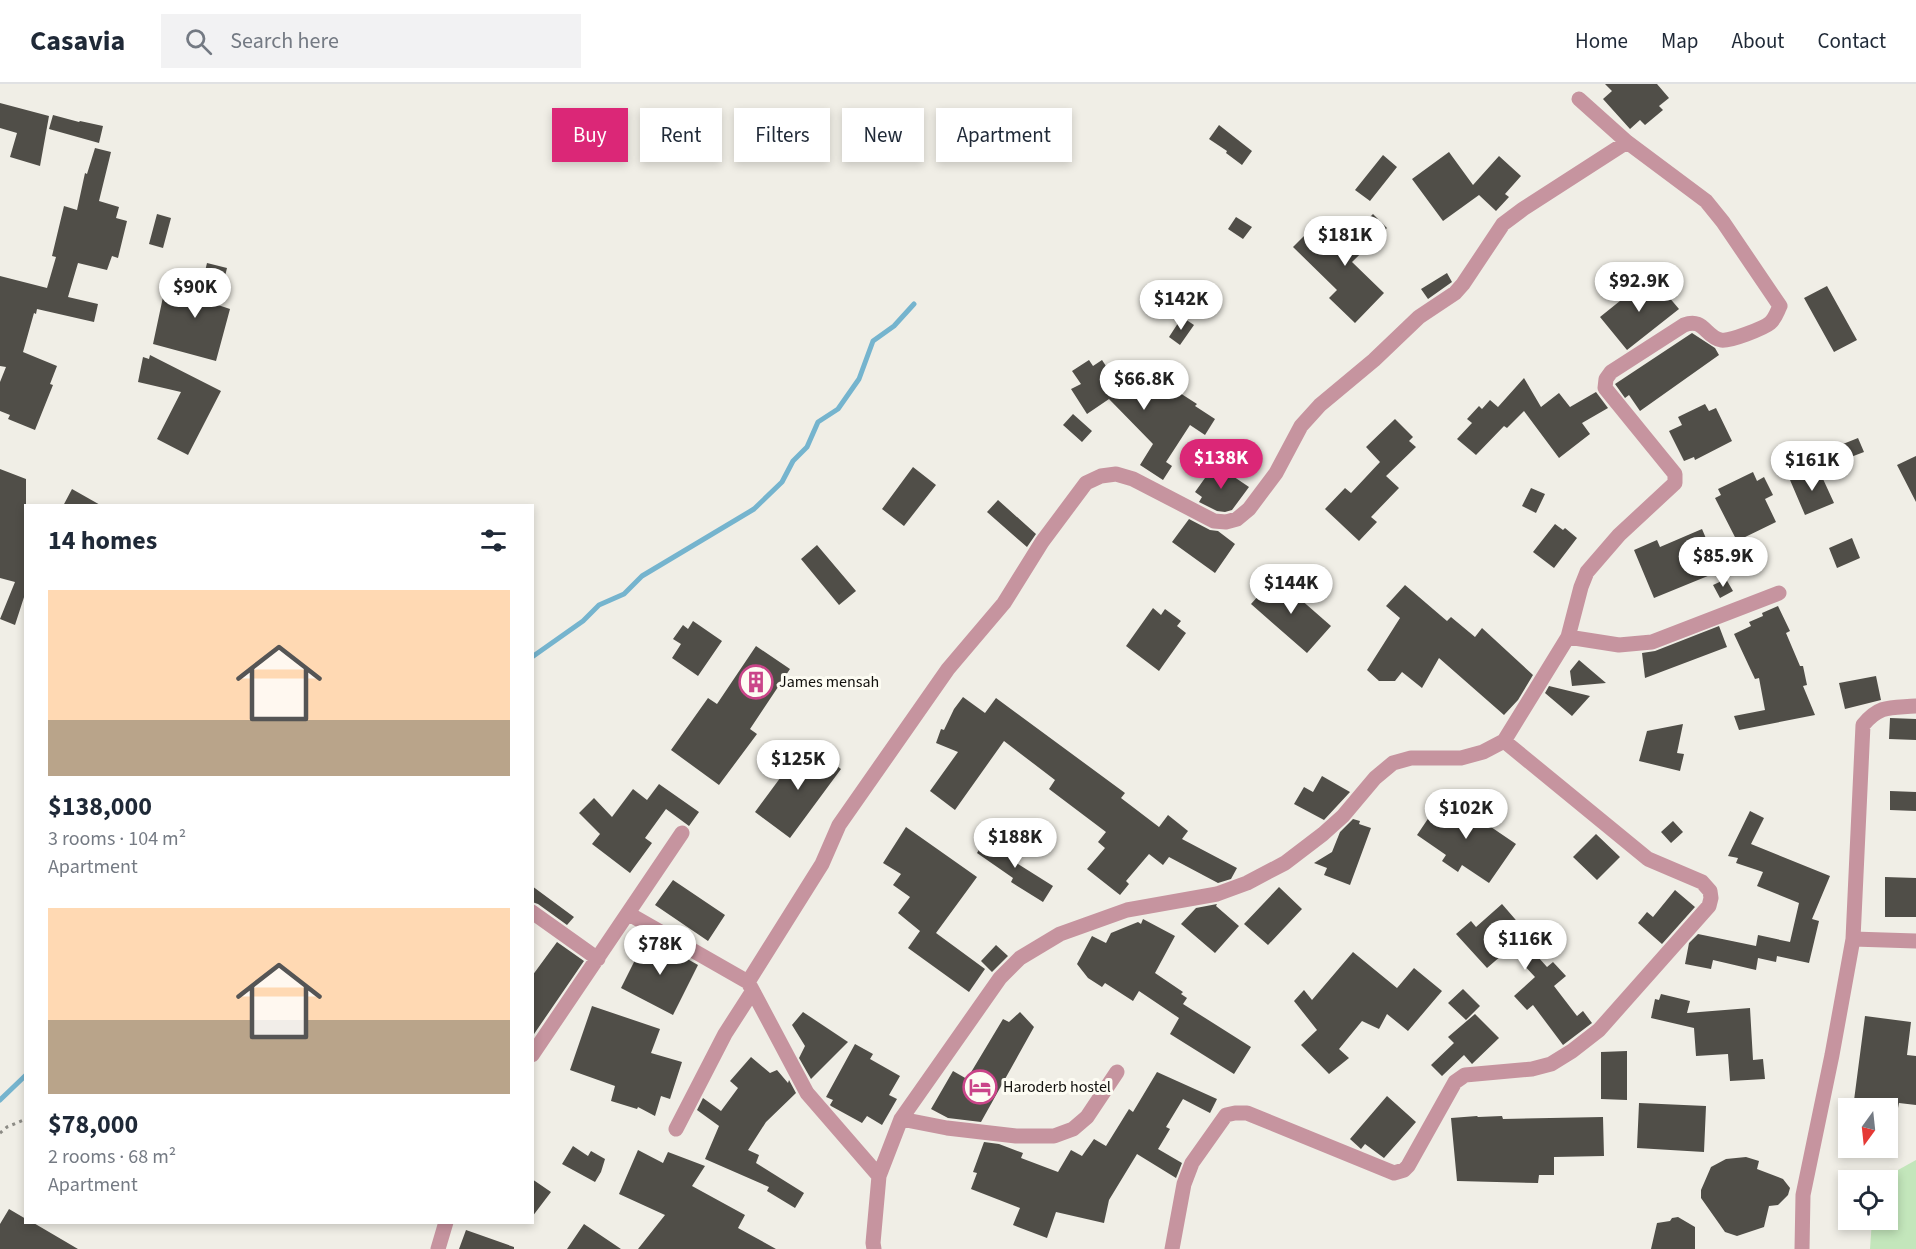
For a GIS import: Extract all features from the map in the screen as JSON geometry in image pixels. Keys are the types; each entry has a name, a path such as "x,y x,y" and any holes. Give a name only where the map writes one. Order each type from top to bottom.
{"street":[{"path":"874,1249 879,1176 902,1119 1000,978 1020,958 1060,934 1127,910 1216,894 1247,883 1285,863 1323,834 1359,799 1375,778 1393,763 1411,758 1461,758 1483,752 1504,741 1568,638 1587,572 1619,535 1675,483 1675,474 1605,388 1606,380 1611,372 1692,322 1699,324 1718,340 1730,340 1770,323 1780,306 1706,201 1627,142 1579,99"},
{"path":"676,1129 750,987 822,864 839,825 948,669 1004,603 1042,542 1086,483 1101,476 1116,474 1133,479 1214,521 1226,522 1237,519 1249,509 1276,473 1301,426 1320,405 1374,360 1419,317 1455,293 1503,224 1523,208 1627,142"},
{"path":"1568,638 1619,645 1652,642 1779,593"},
{"path":"1802,1249 1803,1195 1853,939 1863,725 1871,715 1881,709 1916,706"},
{"path":"1172,1249 1179,1205 1192,1163 1226,1115 1247,1113 1394,1173 1404,1170 1460,1077 1532,1069 1551,1064 1572,1051 1599,1030 1709,906 1710,891 1702,882 1648,859 1504,741"},
{"path":"534,1051 682,833"},
{"path":"534,913 598,959"},
{"path":"628,914 750,987 807,1093 879,1176"},
{"path":"1853,939 1916,941"},
{"path":"902,1119 947,1128 1016,1136 1054,1136 1073,1129 1087,1117 1117,1072"},
{"path":"438,1249 445,1224"}],"path":[{"path":"0,1133 7,1126 24,1120"}],"green space":[{"path":"1916,1160 1916,1249 1870,1249 1871,1230 1898,1230 1898,1170"}],"building":[{"path":"1605,84 1657,84 1669,98 1659,106 1663,110 1645,125 1640,120 1630,129 1603,99 1612,91"},
{"path":"0,103 49,116 40,166 10,157 17,133 0,128"},
{"path":"53,115 103,126 99,143 49,129"},
{"path":"1219,125 1252,151 1242,165 1209,139"},
{"path":"95,148 111,152 99,201 119,207 116,218 127,221 118,258 112,256 107,270 78,263 68,297 98,304 94,322 37,309 36,314 34,313 23,352 57,366 50,384 53,385 35,430 8,419 10,415 0,411 0,382 6,367 0,366 0,276 47,288 56,257 52,256 64,206 77,210 85,173 87,174"},
{"path":"1449,152 1473,185 1499,156 1521,176 1505,194 1509,197 1496,211 1479,195 1443,221 1412,179"},
{"path":"1383,155 1397,167 1370,201 1355,190"},
{"path":"157,214 171,218 163,248 149,244"},
{"path":"1373,214 1387,228 1352,262 1384,293 1355,323 1329,298 1337,290 1293,247 1313,227 1337,249"},
{"path":"1236,217 1252,227 1243,239 1228,229"},
{"path":"207,263 227,268 218,305 230,309 216,361 153,344 163,297 193,304 194,299 198,300"},
{"path":"1447,273 1452,282 1428,299 1421,289"},
{"path":"1651,276 1679,309 1627,350 1600,317"},
{"path":"1827,286 1857,340 1834,352 1804,298"},
{"path":"1182,317 1194,325 1180,345 1169,337"},
{"path":"1692,333 1715,348 1719,355 1640,411 1629,395 1625,398 1615,384"},
{"path":"150,355 221,391 188,455 157,439 181,392 138,382 143,357 149,359"},
{"path":"1089,360 1093,366 1102,360 1128,399 1152,375 1197,404 1195,406 1215,419 1205,435 1190,425 1166,462 1172,466 1163,480 1140,465 1153,444 1109,399 1087,414 1071,389 1081,384 1072,371"},
{"path":"1524,378 1541,407 1559,393 1570,407 1596,392 1608,408 1582,423 1590,434 1559,458 1524,411 1507,428 1504,426 1476,455 1457,439 1472,423 1467,419 1479,406 1482,409 1490,400 1498,407"},
{"path":"1705,404 1709,411 1716,408 1732,441 1695,460 1694,457 1684,461 1669,431 1682,425 1678,417"},
{"path":"1073,414 1092,431 1082,442 1063,425"},
{"path":"1395,419 1413,437 1409,441 1416,447 1386,476 1399,488 1371,517 1377,522 1359,541 1325,509 1345,488 1351,493 1380,462 1366,447"},
{"path":"1858,438 1864,452 1843,460 1838,446"},
{"path":"1916,456 1916,502 1897,465"},
{"path":"1215,464 1249,487 1232,510 1217,511 1199,502 1202,497 1195,492"},
{"path":"913,467 936,485 904,526 882,509"},
{"path":"1818,468 1834,503 1805,515 1790,480"},
{"path":"0,469 26,479 24,597 15,625 0,619 15,582 0,578"},
{"path":"1753,472 1757,481 1764,477 1773,495 1765,499 1776,522 1737,541 1715,498 1721,495 1718,489"},
{"path":"1531,488 1545,494 1536,513 1522,506"},
{"path":"72,489 98,504 64,504"},
{"path":"998,500 1036,534 1027,547 987,512"},
{"path":"1189,519 1210,530 1218,531 1235,544 1215,573 1172,542"},
{"path":"1555,524 1563,530 1565,528 1577,538 1554,568 1533,552"},
{"path":"1702,529 1720,571 1654,598 1634,550 1657,540 1660,547"},
{"path":"1852,538 1860,558 1837,568 1829,548"},
{"path":"817,545 856,591 839,605 801,559"},
{"path":"1275,577 1331,626 1307,653 1251,604"},
{"path":"1726,579 1733,591 1720,598 1713,585"},
{"path":"1405,585 1447,621 1451,617 1475,637 1482,628 1533,675 1518,700 1504,715 1439,658 1422,688 1402,672 1395,681 1379,681 1367,670 1400,618 1386,606"},
{"path":"1778,606 1790,631 1786,633 1800,666 1803,666 1807,685 1803,686 1815,715 1739,730 1734,716 1765,710 1759,678 1755,679 1734,634 1751,626 1749,622 1763,616 1762,613"},
{"path":"1153,608 1161,615 1165,609 1181,621 1177,626 1186,633 1159,671 1126,646"},
{"path":"693,621 722,641 698,676 672,658 681,644 673,639 683,625 688,629"},
{"path":"1719,626 1727,647 1645,678 1642,653 1655,651"},
{"path":"756,646 790,669 750,729 757,734 719,785 671,750 708,698 717,704"},
{"path":"1579,660 1606,683 1572,686 1570,671"},
{"path":"1876,676 1881,700 1845,709 1839,683"},
{"path":"1549,686 1590,696 1572,716 1545,693"},
{"path":"963,697 985,713 996,698 1125,793 1121,798 1159,827 1168,815 1188,831 1182,839 1237,868 1231,879 1218,883 1169,857 1163,865 1149,854 1126,881 1129,884 1120,895 1087,869 1105,848 1098,842 1106,832 1049,789 1055,780 1004,741 955,810 930,791 958,752 936,743 941,729 944,730 954,709"},
{"path":"1890,718 1916,719 1916,740 1889,739"},
{"path":"1683,724 1677,753 1684,754 1680,771 1639,761 1647,731"},
{"path":"806,743 841,769 790,838 755,812"},
{"path":"1322,776 1350,792 1324,820 1294,804 1304,787 1313,792"},
{"path":"659,784 699,812 689,826 666,809 645,838 652,843 630,873 592,844 600,834 579,813 594,798 612,817 633,789 647,800"},
{"path":"1890,791 1916,792 1916,811 1890,810"},
{"path":"1444,795 1516,844 1489,883 1462,865 1458,872 1442,861 1446,855 1417,835"},
{"path":"1750,811 1764,818 1751,844 1830,876 1812,919 1819,921 1809,963 1777,956 1776,962 1758,958 1756,970 1713,960 1711,969 1685,964 1689,943 1698,934 1756,946 1758,935 1790,942 1799,903 1757,886 1763,872 1736,863 1738,858 1728,856"},
{"path":"1353,819 1371,828 1350,885 1324,875 1327,868 1314,863 1332,852 1340,832"},
{"path":"1673,821 1683,832 1671,843 1661,832"},
{"path":"906,827 977,877 936,933 985,969 969,992 908,948 920,931 898,913 910,897 893,885 901,874 883,863"},
{"path":"1596,834 1620,857 1597,880 1573,857"},
{"path":"995,837 1016,851 1010,859 1053,886 1043,902 1011,882 1013,878 977,853 983,843 989,846"},
{"path":"1885,877 1916,878 1916,917 1885,917"},
{"path":"673,880 725,915 708,941 655,905"},
{"path":"534,887 574,917 567,925 534,903"},
{"path":"1279,887 1302,909 1268,945 1244,924"},
{"path":"1675,890 1695,907 1662,944 1638,923 1647,912 1653,917"},
{"path":"1217,904 1216,906 1239,926 1215,953 1181,924 1196,908"},
{"path":"1502,904 1527,933 1521,938 1547,967 1553,962 1566,976 1554,986 1577,1016 1583,1011 1592,1023 1563,1045 1533,1005 1527,1010 1514,996 1535,977 1509,949 1487,968 1456,934 1471,921 1476,927"},
{"path":"1143,919 1175,936 1155,973 1183,992 1181,994 1187,998 1183,1004 1251,1047 1234,1074 1170,1034 1179,1018 1139,991 1133,1001 1105,983 1102,987 1088,978 1077,964 1092,936 1106,943 1111,933 1138,922 1141,924"},
{"path":"647,936 698,965 673,1015 621,988"},
{"path":"557,942 584,961 534,1034 534,973"},
{"path":"996,945 1008,956 992,972 981,961"},
{"path":"1353,952 1397,988 1414,968 1442,991 1408,1031 1387,1014 1379,1029 1362,1021 1339,1049 1349,1058 1329,1074 1301,1045 1317,1030 1294,1001 1304,990 1312,1000"},
{"path":"1463,989 1480,1006 1466,1020 1448,1003"},
{"path":"1661,994 1690,1001 1687,1013 1750,1008 1753,1060 1763,1059 1765,1079 1730,1081 1728,1054 1696,1056 1694,1028 1651,1018 1655,999 1659,1000"},
{"path":"592,1006 660,1029 651,1053 682,1062 670,1099 661,1096 655,1116 638,1107 637,1109 611,1101 615,1086 570,1070"},
{"path":"803,1012 848,1042 811,1079 799,1058 805,1046 792,1025"},
{"path":"1020,1012 1034,1027 981,1122 948,1118 931,1109 953,1071 967,1079 1003,1019 1009,1022"},
{"path":"1475,1014 1499,1038 1472,1064 1464,1055 1442,1076 1431,1065 1454,1043 1448,1037"},
{"path":"1865,1016 1911,1022 1907,1055 1916,1056 1916,1105 1899,1103 1898,1108 1898,1098 1854,1098"},
{"path":"855,1044 873,1054 870,1059 900,1076 889,1095 897,1099 882,1125 867,1116 862,1123 831,1106 833,1100 826,1097"},
{"path":"1627,1051 1627,1100 1601,1099 1601,1052"},
{"path":"751,1057 770,1073 777,1070 788,1083 789,1080 796,1093 766,1122 748,1150 759,1155 756,1163 804,1193 795,1208 767,1191 769,1187 705,1159 719,1126 697,1110 703,1098 721,1111 738,1088 730,1081"},
{"path":"1157,1072 1217,1099 1210,1113 1183,1099 1166,1127 1170,1129 1158,1149 1182,1163 1176,1178 1137,1154 1109,1200 1104,1223 1056,1212 1047,1238 1013,1225 1020,1208 971,1189 977,1173 973,1172 984,1142 999,1144 1023,1153 1021,1158 1058,1172 1071,1150 1082,1156 1094,1139 1106,1146 1129,1109 1133,1112"},
{"path":"1387,1096 1416,1122 1384,1158 1365,1144 1361,1149 1350,1139"},
{"path":"1639,1103 1706,1106 1704,1152 1637,1148"},
{"path":"1502,1116 1503,1119 1603,1117 1604,1156 1554,1157 1554,1175 1539,1175 1538,1183 1457,1181 1451,1118"},
{"path":"573,1146 588,1156 591,1151 605,1159 595,1182 562,1164"},
{"path":"638,1150 663,1163 668,1152 705,1166 692,1186 745,1215 738,1228 776,1249 638,1249 665,1215 619,1194"},
{"path":"1746,1157 1759,1161 1757,1169 1783,1179 1790,1188 1788,1195 1778,1205 1769,1206 1764,1227 1737,1236 1725,1232 1701,1198 1701,1190 1711,1167 1726,1159"},
{"path":"534,1180 551,1192 534,1214"},
{"path":"9,1209 24,1218 24,1224 35,1224 78,1249 0,1249 0,1224"},
{"path":"1678,1217 1695,1227 1695,1249 1651,1249 1657,1223"},
{"path":"584,1224 621,1249 567,1249"},
{"path":"466,1230 514,1247 514,1249 459,1249"}],"waterway":[{"path":"534,656 583,621 599,605 624,594 642,576 754,509 782,482 793,461 807,447 818,422 838,409 859,379 873,341 894,326 914,304"},
{"path":"0,1100 24,1077"}],"place":[{"name":"James mensah","path":"756,682"},
{"name":"Haroderb hostel","path":"980,1087"}]}
